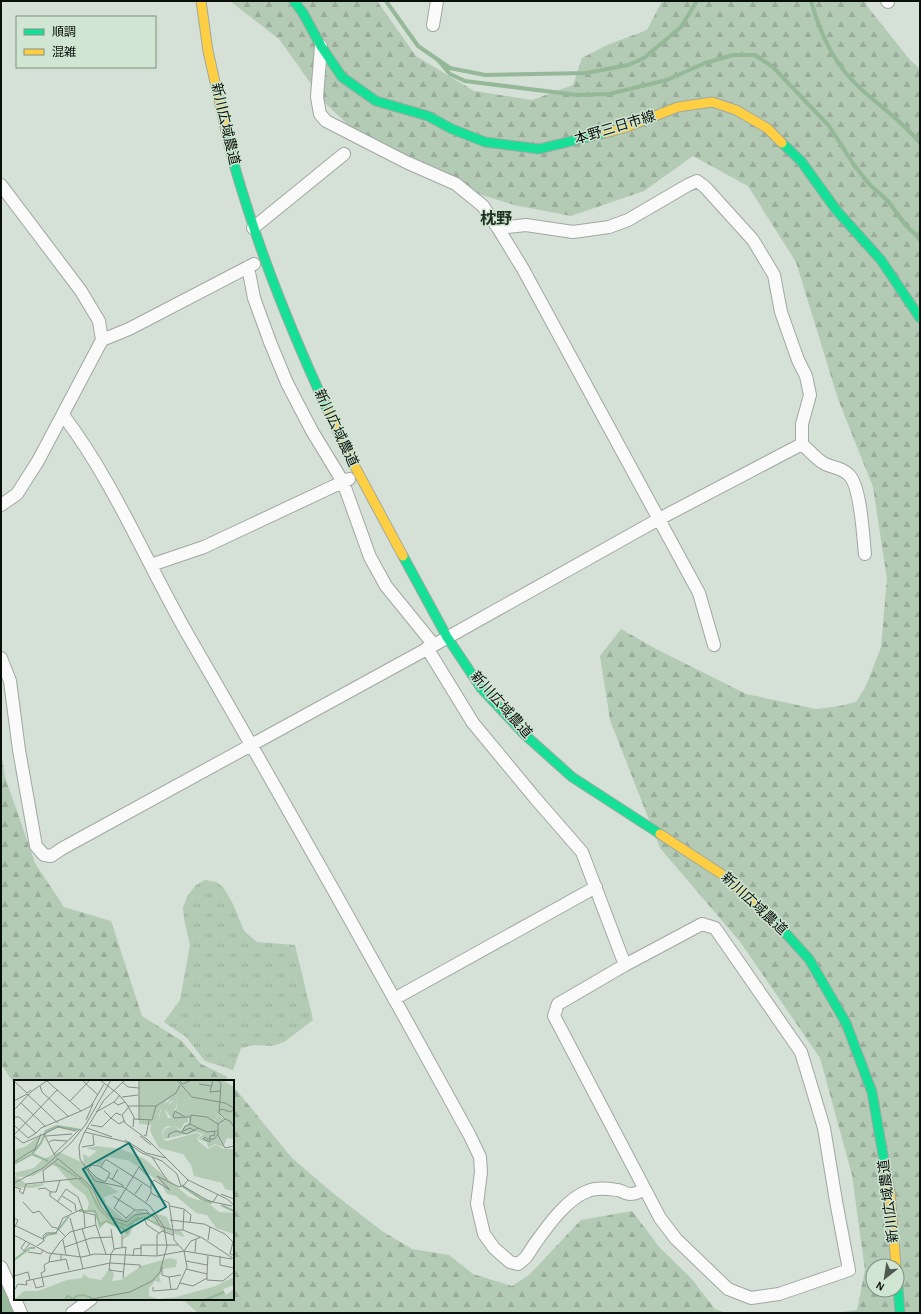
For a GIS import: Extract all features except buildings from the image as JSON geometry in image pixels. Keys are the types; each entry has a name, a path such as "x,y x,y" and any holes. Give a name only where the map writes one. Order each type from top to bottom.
{"street":[{"name":"新川広域農道","path":"201,1 208,51 231,156 264,259 312,376 359,475 447,637 481,688 524,734 572,777 726,877 773,919 809,959 846,1023 872,1092 890,1192 895,1258"},
{"name":"本野三日市線","path":"294,1 303,13 321,46 342,77 376,101 428,116 485,142 539,149 624,128 678,107 712,102 736,110 767,128 802,161 837,211 881,260 920,318"},
{"path":"433,25 437,1"},
{"path":"321,46 317,97 320,114 326,121 406,162 456,184 482,206 498,228 523,269 699,593 714,645"},
{"path":"253,228 344,154"},
{"path":"498,228 526,225 573,232 609,227 628,220 697,181 705,187 753,240 774,275 788,333 798,360 806,376 810,395 802,424 802,444 824,464 841,469 850,476 855,486 858,501 865,554"},
{"path":"1,185 81,291 99,321 102,340 38,461 16,494 1,505"},
{"path":"102,340 129,329 264,259"},
{"path":"248,267 254,298 287,383 312,431 343,482 370,557 386,586 431,647 473,723 582,852 625,965"},
{"path":"63,415 80,438 110,488 164,593 467,1130 480,1157 481,1172 477,1204 484,1234 494,1248 510,1262 518,1264 526,1259 559,1213 576,1198 588,1191 599,1188 619,1190 631,1194 640,1192 644,1188"},
{"path":"1,658 10,681 19,750 36,846 44,855 51,856 63,848 431,647 659,519 802,444"},
{"path":"150,565 204,547 359,475"},
{"path":"394,999 596,887"},
{"path":"702,924 715,928 802,1052 824,1128 849,1270 779,1294 751,1298 728,1289 676,1239 660,1218 644,1188 554,1016 558,1004 625,965 702,924"},
{"path":"1,1267 14,1297"},
{"path":"899,1298 900,1313"},
{"path":"15,1300 21,1313"},
{"path":"72,1313 91,1300"}],"green space":[{"path":"230,1 377,1 416,56 474,91 532,100 573,85 582,58 607,45 647,30 662,1 865,1 867,6 910,60 920,69 920,1313 835,1313 857,1310 865,1270 852,1175 820,1058 741,943 660,848 610,720 600,656 621,629 656,649 746,694 816,709 856,702 866,686 881,647 887,579 873,487 838,399 796,262 748,186 693,156 644,191 571,216 514,205 454,186 363,139 324,102 279,39"},
{"path":"1,751 5,777 35,863 64,907 111,921 142,1016 182,1041 201,1064 226,1076 228,1080 14,1080 14,1084 1,1064"},
{"path":"205,880 216,882 223,887 233,904 244,931 257,942 295,945 313,1020 284,1042 272,1046 255,1045 241,1048 233,1070 205,1061 186,1037 164,1022 180,1000 190,945 183,907 188,895 196,885"},
{"path":"234,1087 292,1158 334,1194 382,1231 412,1249 449,1255 473,1274 512,1286 529,1275 581,1220 632,1211 660,1248 691,1278 715,1309 726,1313 198,1313 183,1300 234,1300"}],"waterway":[{"path":"386,1 418,46 450,68 485,75 586,73 628,65 644,58 681,27 697,1"},
{"path":"811,1 824,37 843,70 861,89 899,121 920,143"},
{"path":"437,59 450,74 465,81 577,95 609,94 667,80 705,63 733,55 755,55 773,67 829,126 854,165 869,184 888,201 907,227 920,240"},
{"path":"1,1298 8,1313"}],"traffic: fast":[{"path":"294,1 303,13 321,46 342,77 376,101 428,116 452,129 485,142 539,149 605,133"},
{"path":"226,131 239,181 275,287 295,337 328,411"},
{"path":"782,143 801,161 837,211 881,260 920,318"},
{"path":"403,556 447,637 481,688 524,734 572,777 660,834"},
{"path":"772,918 809,959 846,1023 872,1092 886,1172"},
{"path":"899,1298 900,1313"}],"traffic: slow":[{"path":"201,1 208,51 226,131"},
{"path":"605,133 624,128 678,107 712,102 736,110 767,128 782,143"},
{"path":"328,411 352,461 403,556"},
{"path":"660,834 726,877 772,918"},
{"path":"886,1172 890,1192 895,1258"}],"district":[{"name":"枕野","path":"496,219"}]}
